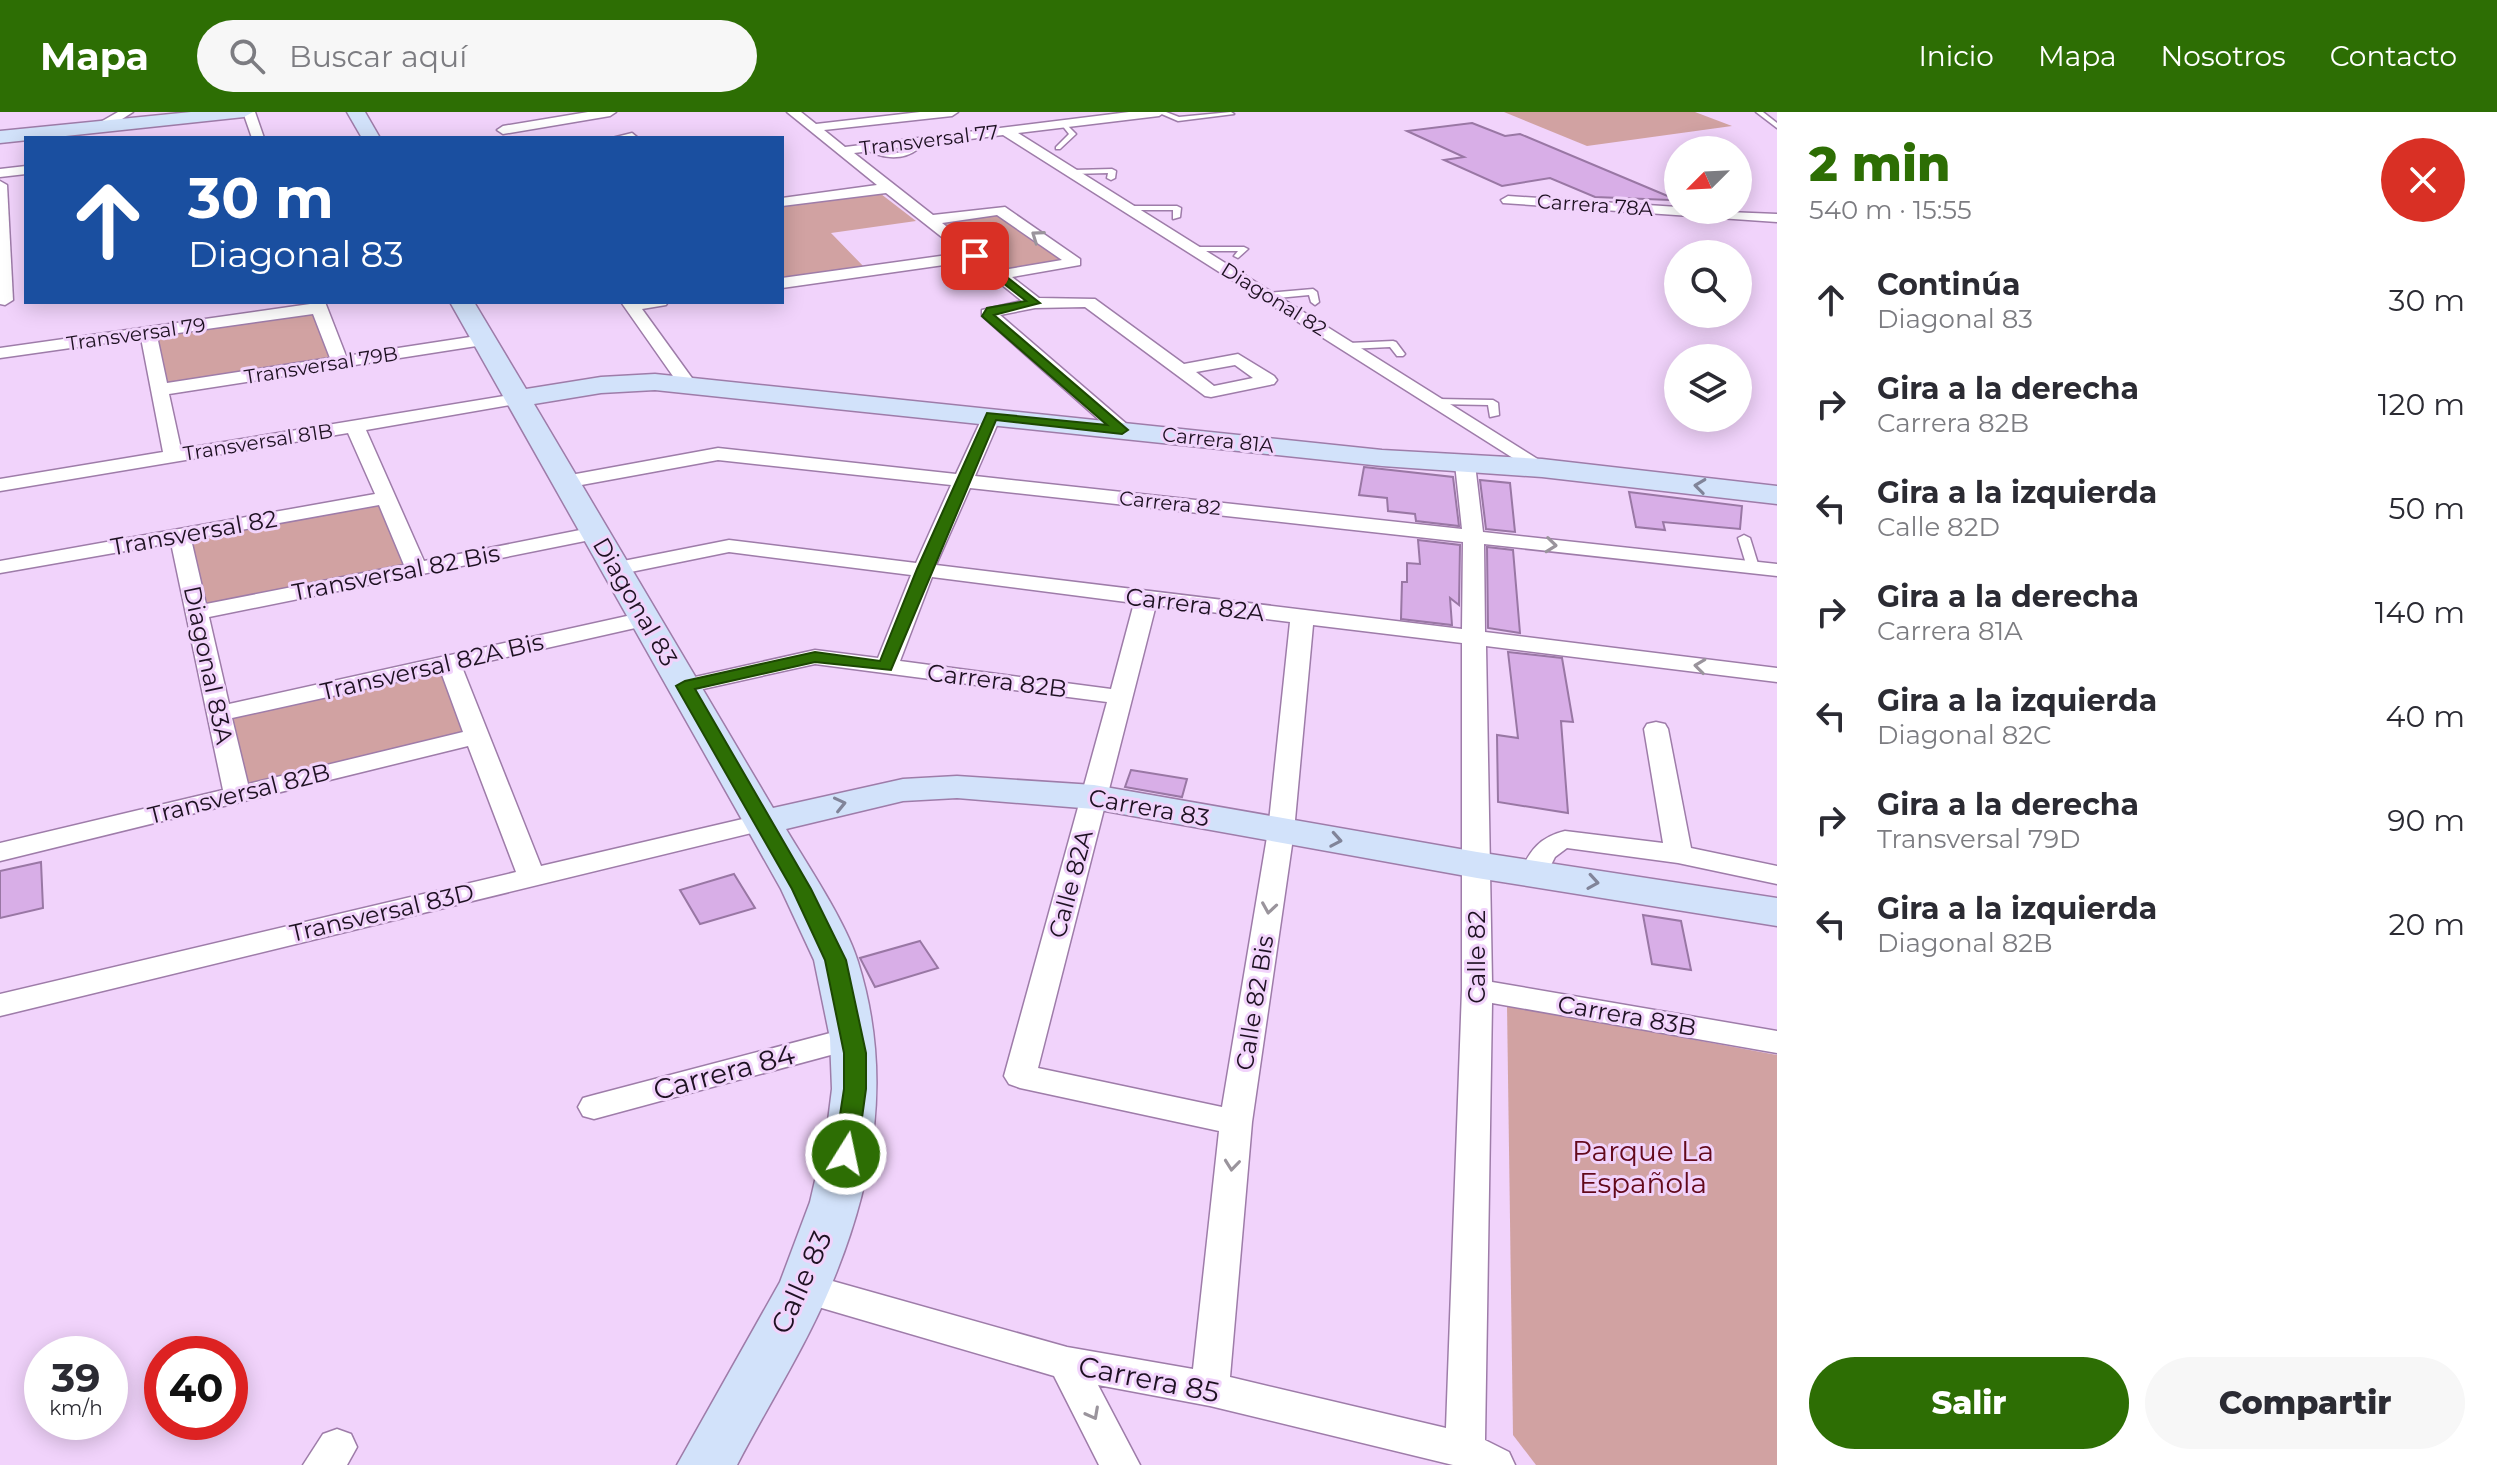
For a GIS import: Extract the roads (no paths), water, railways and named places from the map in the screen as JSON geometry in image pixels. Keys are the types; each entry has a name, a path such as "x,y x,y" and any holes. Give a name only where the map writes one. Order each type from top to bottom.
{"street":[{"path":"0,137 101,127 128,116 247,112 257,136"},
{"path":"356,112 370,136"},
{"path":"503,130 610,112"},
{"path":"793,112 1035,303"},
{"path":"813,128 952,112"},
{"name":"Transversal 77","path":"842,151 1064,124 1107,115 1160,112"},
{"name":"Diagonal 82","path":"1006,131 1542,468"},
{"path":"0,173 24,170"},
{"path":"0,185 2,301 24,298"},
{"path":"784,202 889,188"},
{"name":"Carrera 78A","path":"1508,200 1777,218"},
{"path":"930,220 1000,210 1075,262 999,275"},
{"path":"784,283 975,256"},
{"path":"1122,430 988,313 1035,303 1089,302 1181,370 1211,392 1268,380 1238,359 1181,370"},
{"name":"Diagonal 83","path":"463,304 764,822 836,960 853,1038"},
{"path":"630,304 688,385"},
{"path":"318,305 340,362"},
{"name":"Transversal 79","path":"0,353 318,305"},
{"path":"148,333 173,456"},
{"name":"Transversal 79B","path":"159,390 483,340"},
{"name":"Carrera 81A","path":"516,399 628,382 688,385 1465,464 1542,468 1777,495"},
{"name":"Transversal 81B","path":"0,485 516,399"},
{"path":"886,667 924,569 992,416"},
{"path":"355,426 417,569"},
{"name":"Carrera 82","path":"565,482 718,454 1777,570"},
{"name":"Calle 82","path":"1465,464 1473,536 1485,1460"},
{"name":"Transversal 82","path":"0,567 387,498"},
{"name":"Transversal 82 Bis","path":"197,613 595,533"},
{"name":"Diagonal 83A","path":"180,535 237,795"},
{"name":"Carrera 82A","path":"616,569 729,546 1146,600 1777,675"},
{"name":"Calle 82A","path":"1146,600 1020,1076 1236,1122"},
{"name":"Calle 82 Bis","path":"1210,1389 1236,1122 1281,831 1302,618"},
{"name":"Transversal 82A Bis","path":"219,714 645,619"},
{"name":"Carrera 82B","path":"685,686 815,657 1120,697"},
{"path":"449,663 532,878"},
{"path":"1656,729 1678,854"},
{"name":"Transversal 82B","path":"0,852 478,736"},
{"name":"Carrera 83","path":"764,822 903,790 957,787 1094,797 1477,865 1777,912"},
{"name":"Transversal 83D","path":"0,1005 764,822"},
{"path":"1534,873 1544,850 1565,839 1678,854 1777,875"},
{"name":"Carrera 83B","path":"1477,990 1777,1042"},
{"name":"Carrera 84","path":"594,1107 853,1038"},
{"name":"Calle 83","path":"706,1465 804,1288 835,1202 851,1129 855,1089 853,1038"},
{"name":"Carrera 85","path":"804,1288 1067,1363 1210,1389 1485,1460"},
{"path":"1067,1363 1120,1465"}],"lane":[{"path":"1160,112 1178,119 1231,114"},
{"path":"1759,112 1777,126"},
{"path":"1058,148 1073,134 1064,124"},
{"path":"1073,172 1112,171 1111,178"},
{"path":"1130,208 1178,208 1176,217"},
{"path":"1194,249 1244,249 1238,256"},
{"path":"1268,296 1313,292 1315,302"},
{"path":"1349,346 1393,344 1400,354"},
{"path":"1438,402 1490,402 1494,415"},
{"path":"1744,538 1753,567"}],"park label":[{"name":"Parque La Española","path":"1643,1167"}]}
